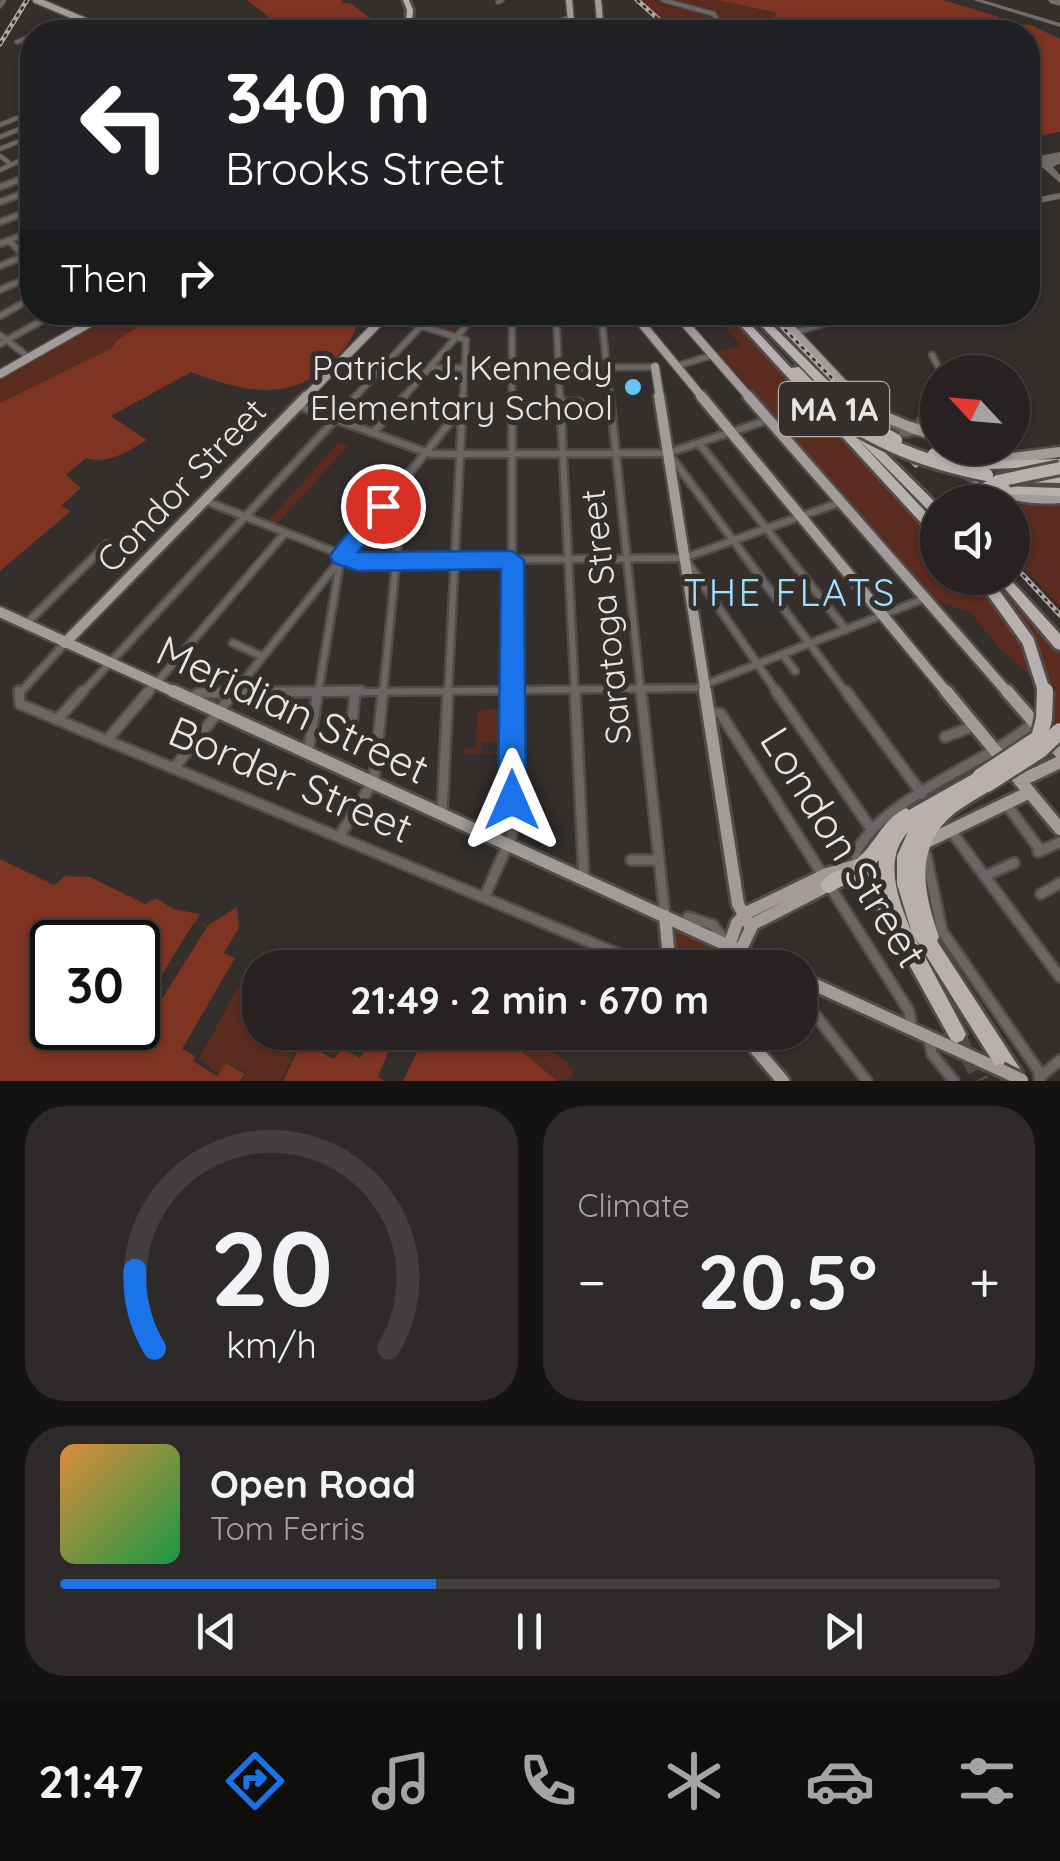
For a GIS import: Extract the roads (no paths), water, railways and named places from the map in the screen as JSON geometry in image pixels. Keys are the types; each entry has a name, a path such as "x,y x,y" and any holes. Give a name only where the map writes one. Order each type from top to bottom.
{"highway":[{"name":"MA 1A","path":"744,325 778,363 816,395 920,513"},
{"path":"754,325 816,395 860,431 911,441 928,464 987,472 1060,492"},
{"name":"MA 1A","path":"756,325 920,496"},
{"path":"767,325 840,400 920,494"},
{"path":"987,472 1060,471"},
{"path":"992,485 1060,471"},
{"path":"1030,491 1060,492"},
{"path":"984,780 1042,735 1058,700 1055,676 1043,648 996,595"},
{"path":"1017,595 1060,644"},
{"path":"1027,595 1060,631"},
{"path":"957,1034 886,890 886,854 902,826 1040,750 1060,730"},
{"path":"871,888 861,864 871,859 892,824 933,800 950,801"},
{"path":"938,958 917,885 928,830 950,801"},
{"path":"950,801 916,830 904,867 912,914 938,958 1024,1078"},
{"path":"826,880 853,875 863,878 915,952"}],"main road":[{"path":"36,0 80,19"},
{"path":"569,0 571,20"},
{"path":"0,374 87,325"},
{"name":"Condor Street","path":"65,643 377,325"},
{"path":"643,325 1060,828"},
{"path":"649,325 652,336"},
{"path":"686,325 1034,722 1059,759 1006,803 923,844"},
{"path":"788,325 871,412 886,419 911,441 920,440"},
{"path":"666,352 658,365 668,453 746,921 735,948"},
{"path":"658,365 677,366"},
{"path":"1030,455 1060,452"},
{"path":"960,465 994,490 1028,500 1060,492"},
{"name":"Meridian Street","path":"0,612 739,950"},
{"path":"746,921 861,864"},
{"path":"665,916 668,950"},
{"path":"817,986 1024,1078"},
{"path":"767,1050 782,1081"}],"street":[{"path":"0,6 4,0"},
{"path":"662,0 713,13 718,20"},
{"path":"554,20 571,17"},
{"path":"16,42 20,40"},
{"path":"0,152 20,170"},
{"path":"0,168 20,160"},
{"path":"0,244 20,236"},
{"path":"9,240 20,252"},
{"path":"2,340 31,325"},
{"path":"373,433 467,325"},
{"path":"484,898 509,846 512,325"},
{"path":"557,325 583,880"},
{"name":"Saratoga Street","path":"603,325 665,916"},
{"path":"796,332 818,325"},
{"path":"57,720 421,326 466,340 442,816"},
{"path":"2,340 30,358"},
{"path":"677,366 712,355"},
{"path":"430,368 658,365"},
{"path":"561,402 580,402"},
{"path":"298,406 426,452 460,454 668,453 769,420"},
{"path":"174,768 463,406"},
{"path":"871,412 911,441 920,423"},
{"path":"699,442 846,630"},
{"path":"668,453 922,794"},
{"path":"339,838 372,784 402,481"},
{"path":"205,500 358,562 684,558 841,502"},
{"path":"107,740 286,533"},
{"path":"26,624 107,544"},
{"path":"307,754 342,556"},
{"path":"684,558 872,830"},
{"path":"189,700 197,694 704,686 926,598"},
{"name":"Condor Street","path":"17,698 65,643"},
{"path":"233,643 261,656"},
{"path":"783,654 795,671"},
{"path":"351,733 355,692"},
{"name":"Border Street","path":"17,698 20,704 57,720 609,950"},
{"name":"London Street","path":"708,711 721,714 909,1012 912,1029"},
{"path":"861,864 855,848 872,830 922,794 1017,738 1034,722"},
{"path":"945,737 975,726"},
{"path":"1017,738 1059,759"},
{"path":"1006,803 1040,852 1060,842"},
{"path":"950,830 1060,977"},
{"path":"923,844 944,934 1024,1078 1060,1060"},
{"path":"631,860 659,860"},
{"path":"985,876 1014,862"},
{"path":"1041,894 1060,884"},
{"path":"817,1022 867,1081"},
{"path":"930,1038 932,1054 954,1081"}],"tunnel":[{"path":"957,1034 981,1081"}],"railway":[{"path":"0,44 27,0"},
{"path":"637,0 660,20"},
{"path":"781,325 916,465"},
{"path":"1030,582 1060,615"}],"place":[{"name":"Patrick J. Kennedy Elementary School","path":"633,387"}],"district":[{"name":"THE FLATS","path":"790,592"}]}
